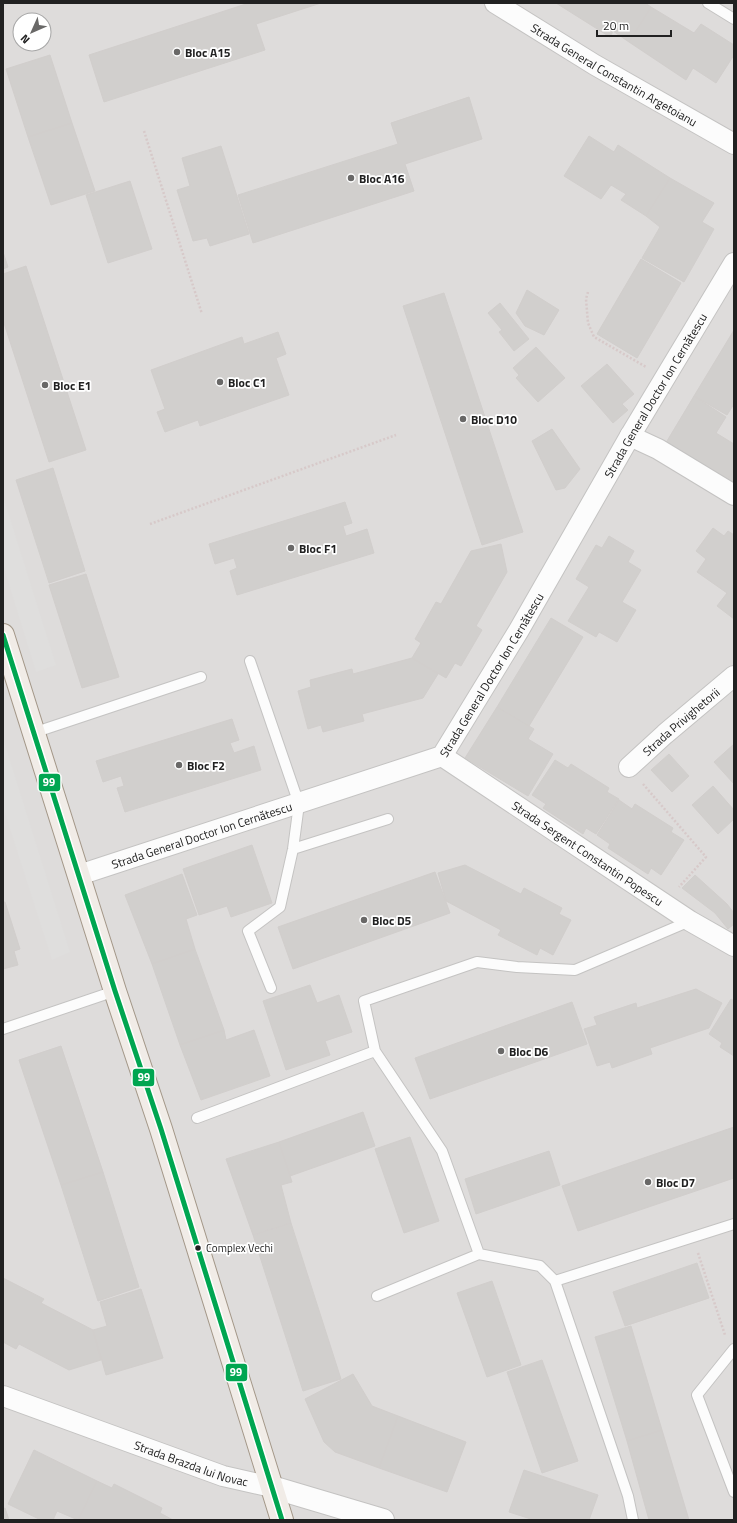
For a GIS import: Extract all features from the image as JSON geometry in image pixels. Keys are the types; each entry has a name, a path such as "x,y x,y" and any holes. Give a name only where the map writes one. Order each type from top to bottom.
{"main road":[{"path":"3,635 115,991 161,1129 282,1520"}],"street":[{"name":"Strada General Constantin Argetoianu","path":"495,3 595,65 734,144"},
{"name":"Strada General Doctor Ion Cernătescu","path":"78,875 442,756 519,630 630,436 734,263"},
{"path":"630,436 658,449 734,495"},
{"name":"Strada Privighetorii","path":"629,767 665,734 734,676"},
{"name":"Strada Sergent Constantin Popescu","path":"442,756 690,921 734,946"},
{"name":"Strada Brazda lui Novac","path":"3,1396 215,1474 272,1486 383,1520"}],"lane":[{"path":"708,3 734,19"},
{"path":"250,661 299,804 293,849 280,907 248,931 271,988"},
{"path":"33,732 201,677"},
{"path":"293,849 388,819"},
{"path":"479,1254 442,1151 375,1051 364,1001 477,962 517,967 575,970 690,921"},
{"path":"3,1029 115,991"},
{"path":"197,1118 375,1051"},
{"path":"555,1281 734,1224"},
{"path":"377,1296 479,1254 540,1266 555,1281 628,1496 633,1520"},
{"path":"732,1351 697,1395 734,1492"}],"path":[{"path":"144,131 202,314"},
{"path":"588,292 586,299 588,323 594,337 665,378"},
{"path":"150,524 396,435"},
{"path":"629,767 706,857 663,903"},
{"path":"693,1237 732,1351"}],"shaded area":[{"path":"3,3 734,3 734,1520 3,1520"},
{"path":"3,496 56,665 36,672 3,565"},
{"path":"3,738 70,952 52,960 3,807"}],"building":[{"name":"Bloc A15","path":"249,3 321,3 256,24 265,50 104,102 89,55"},
{"path":"556,3 645,3 651,7 629,42 613,31 610,37"},
{"path":"651,7 694,33 701,24 734,45 734,55 716,83 693,68 686,80 629,42"},
{"path":"50,55 72,123 28,137 6,69"},
{"name":"Bloc A16","path":"469,97 482,139 405,164 414,191 253,243 238,195 398,144 391,123"},
{"path":"72,123 95,191 51,205 28,137"},
{"path":"589,136 614,152 618,145 670,178 646,216 621,200 626,194 611,185 601,199 564,176"},
{"path":"221,146 249,234 210,246 207,238 193,241 177,190 190,186 182,158"},
{"path":"670,178 714,203 702,222 714,229 684,282 642,258 660,227 646,216"},
{"path":"130,181 152,249 108,263 86,195"},
{"path":"3,252 8,267 3,269"},
{"path":"641,259 681,283 637,358 597,334"},
{"name":"Bloc E1","path":"26,266 86,450 49,462 3,320 3,274"},
{"path":"527,290 559,310 544,335 525,326 516,313"},
{"name":"Bloc D10","path":"444,293 523,532 482,545 403,306"},
{"path":"500,303 529,339 514,351 499,332 502,330 488,313"},
{"path":"734,330 734,404 727,415 694,396"},
{"name":"Bloc C1","path":"278,332 286,354 276,358 289,395 200,426 198,420 165,432 157,412 165,409 151,370 242,337 244,344"},
{"path":"536,347 565,378 538,402 516,378 519,375 513,368"},
{"path":"607,364 634,394 622,404 628,410 613,423 581,386"},
{"path":"694,396 726,417 716,433 734,444 734,468 726,483 664,446"},
{"path":"552,429 580,469 565,488 556,490 532,441"},
{"path":"53,468 85,571 49,583 16,480"},
{"path":"734,468 734,488 726,483"},
{"name":"Bloc F1","path":"345,502 352,523 343,526 346,536 367,529 374,553 237,595 230,571 237,568 234,558 215,564 209,544"},
{"path":"713,528 724,536 728,531 734,535 734,619 717,606 727,593 697,572 706,559 696,551"},
{"path":"609,536 634,551 628,562 641,570 622,602 636,610 617,642 599,632 596,637 568,621 589,587 576,579 596,545 602,548"},
{"path":"501,544 507,572 476,626 482,630 461,666 455,663 446,678 412,658 421,643 415,639 436,602 441,604 471,551"},
{"path":"86,574 119,677 82,688 49,585"},
{"path":"551,618 583,637 529,726 497,707"},
{"path":"412,658 438,674 423,698 362,714 364,721 323,732 321,725 308,729 298,691 311,687 310,680 352,669 353,674"},
{"path":"497,707 534,729 528,739 553,754 528,796 465,758"},
{"name":"Bloc F2","path":"232,719 239,740 230,743 234,753 254,746 261,770 125,812 117,788 124,786 121,776 103,782 96,761"},
{"path":"734,744 734,784 714,762"},
{"path":"669,754 689,776 672,792 651,770"},
{"path":"555,760 568,768 571,764 609,788 607,792 619,799 596,834 586,828 583,834 543,808 546,804 532,795"},
{"path":"713,786 734,810 734,819 718,834 692,805"},
{"path":"619,800 632,809 635,804 673,828 671,832 684,840 661,875 651,868 648,874 608,848 610,844 597,835"},
{"path":"252,845 272,903 231,917 227,906 199,915 183,869"},
{"path":"465,865 521,894 524,888 562,908 559,914 571,920 553,955 540,948 537,955 498,935 501,930 446,901 438,873"},
{"name":"Bloc D5","path":"435,872 450,913 293,969 278,927"},
{"path":"182,874 197,915 186,919 195,949 152,964 125,895"},
{"path":"695,875 727,904 734,913 734,924 728,929 715,913 682,888"},
{"path":"3,902 5,902 20,949 14,951 18,965 3,969"},
{"path":"195,949 224,1030 180,1045 152,964"},
{"path":"310,985 317,1003 339,995 352,1032 325,1041 330,1055 286,1070 263,1001"},
{"path":"696,989 722,1003 709,1028 650,1048 652,1054 612,1068 610,1062 597,1066 584,1029 597,1025 594,1017 636,1003 637,1008"},
{"path":"731,999 734,1001 734,1056 720,1047 722,1043 709,1034"},
{"name":"Bloc D6","path":"572,1002 587,1044 430,1099 415,1058"},
{"path":"224,1030 226,1040 254,1030 270,1076 201,1100 180,1045"},
{"path":"61,1046 103,1172 61,1185 19,1060"},
{"path":"363,1112 375,1146 290,1176 279,1142"},
{"name":"Bloc D7","path":"734,1127 734,1178 578,1231 562,1186"},
{"path":"410,1137 439,1221 404,1233 375,1149"},
{"path":"279,1142 292,1182 281,1185 291,1223 253,1235 226,1159"},
{"path":"549,1151 560,1185 476,1214 465,1179"},
{"path":"103,1172 139,1287 98,1301 61,1185"},
{"path":"291,1223 341,1379 303,1391 253,1235"},
{"path":"697,1263 709,1298 625,1326 613,1292"},
{"path":"3,1278 44,1299 41,1303 93,1330 101,1360 69,1370 19,1344 16,1349 3,1342"},
{"path":"492,1281 521,1365 487,1377 457,1293"},
{"path":"141,1289 163,1358 106,1375 93,1330 107,1326 100,1302"},
{"path":"631,1326 662,1430 627,1441 595,1337"},
{"path":"542,1360 578,1461 542,1473 507,1372"},
{"path":"353,1374 372,1406 398,1416 379,1468 335,1452 324,1442 305,1399"},
{"path":"398,1416 466,1442 447,1492 379,1468"},
{"path":"662,1430 689,1520 649,1520 627,1441"},
{"path":"34,1450 97,1481 78,1520 57,1511 53,1520 41,1520 8,1504"},
{"path":"524,1470 598,1495 589,1520 534,1520 509,1512"},
{"path":"97,1481 112,1488 114,1484 162,1508 160,1513 173,1520 78,1520"},
{"path":"5,1508 9,1520 3,1520 3,1509"}],"transit line":[{"name":"99","path":"3,635 115,991 161,1129 282,1520"}],"place":[{"name":"Bloc A15","path":"177,52"},
{"name":"Bloc A16","path":"351,178"},
{"name":"Bloc C1","path":"220,382"},
{"name":"Bloc E1","path":"45,385"},
{"name":"Bloc D10","path":"463,419"},
{"name":"Bloc F1","path":"291,548"},
{"name":"Bloc F2","path":"179,765"},
{"name":"Bloc D5","path":"364,920"},
{"name":"Bloc D6","path":"501,1051"},
{"name":"Bloc D7","path":"648,1182"},
{"name":"Complex Vechi","path":"198,1248"}]}
